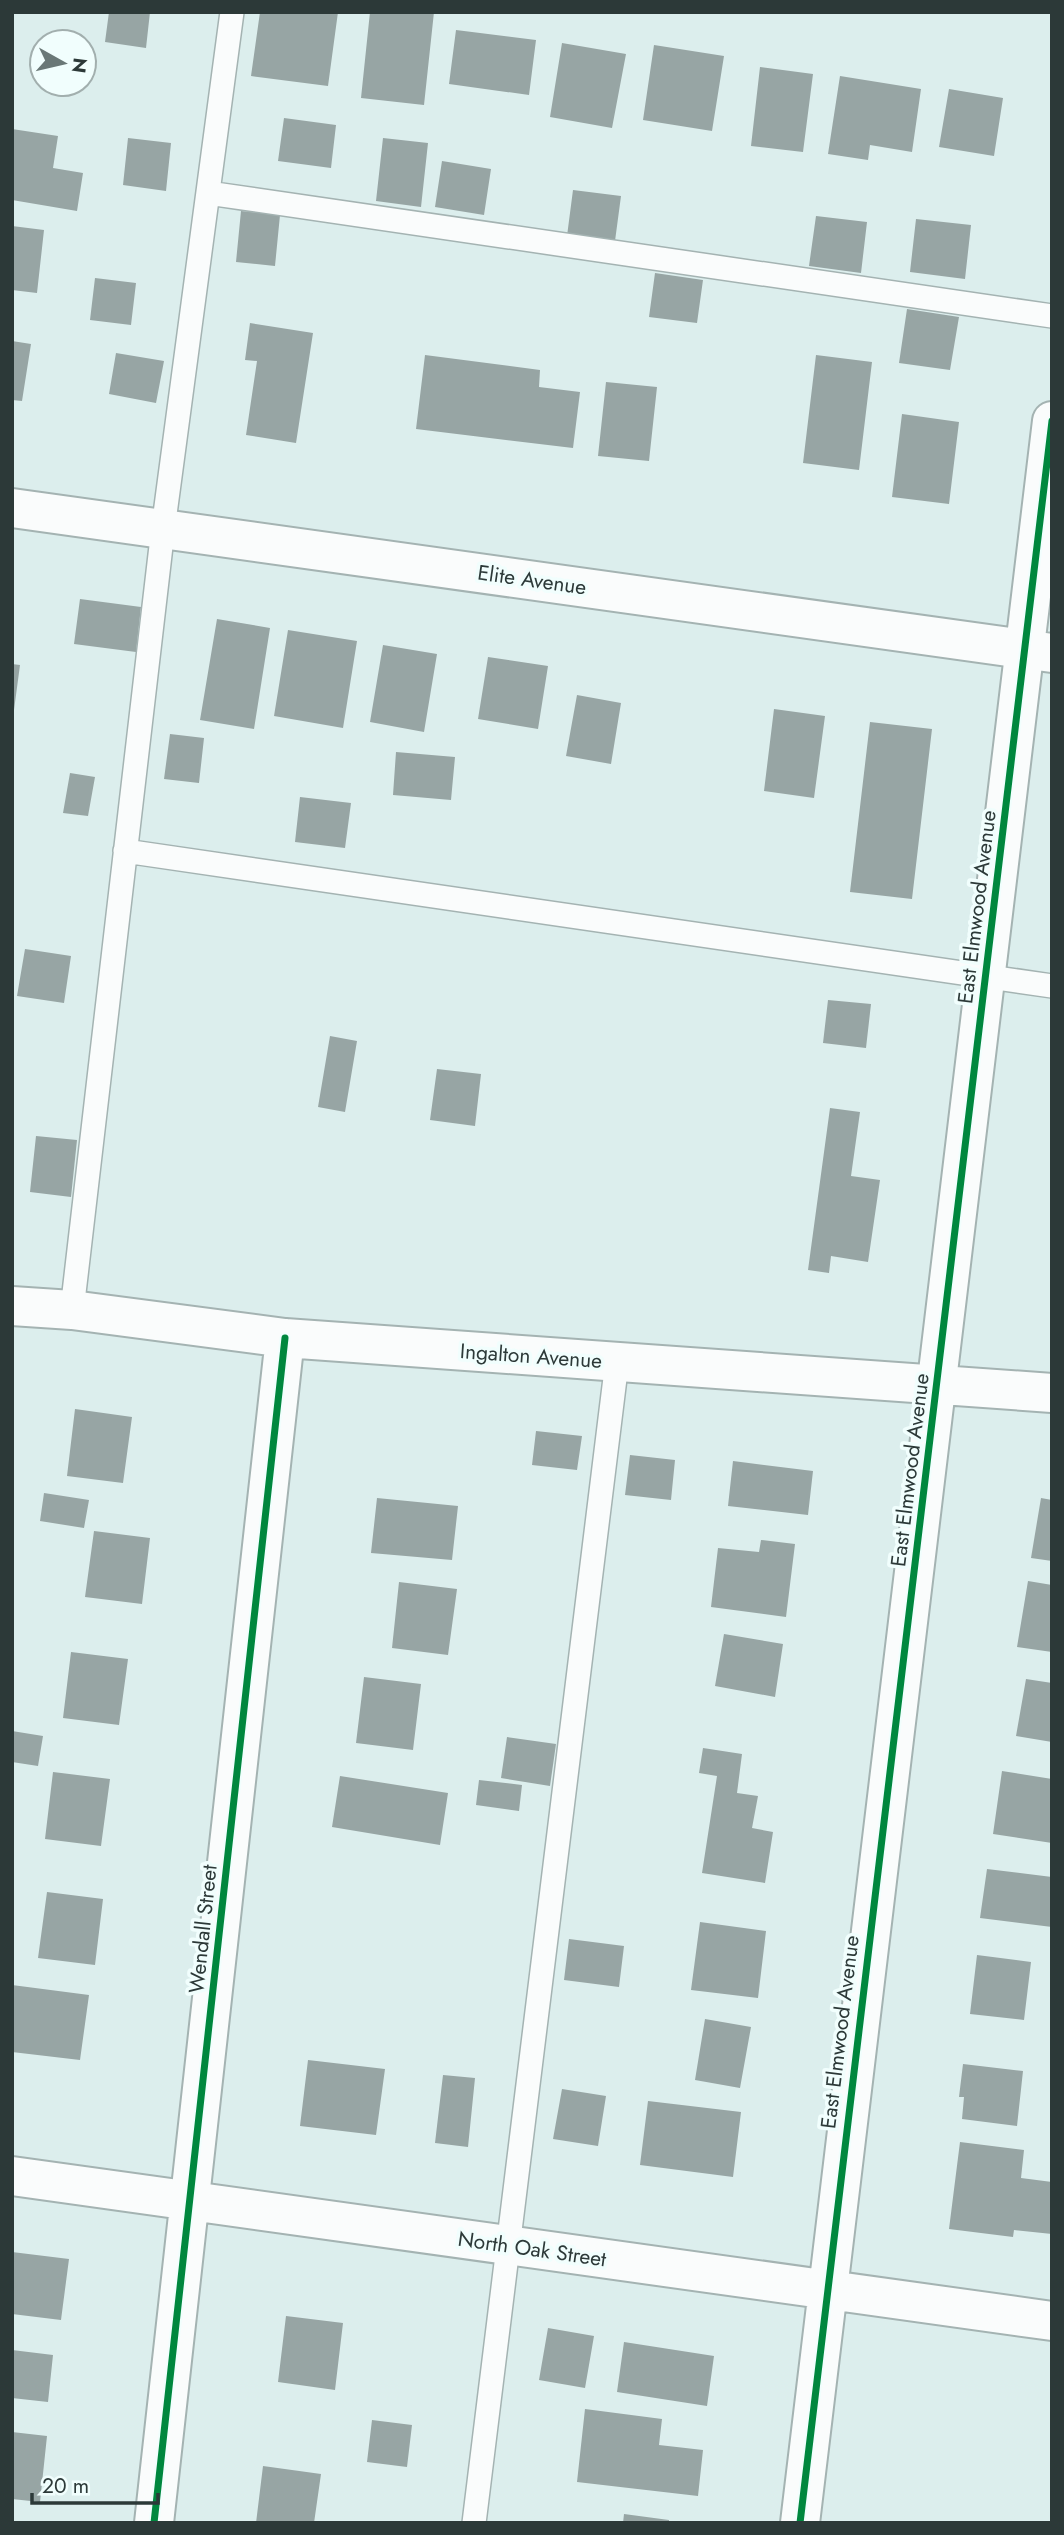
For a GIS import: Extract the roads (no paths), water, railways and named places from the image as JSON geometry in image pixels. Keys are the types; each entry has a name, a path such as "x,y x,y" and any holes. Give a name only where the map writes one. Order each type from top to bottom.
{"street":[{"name":"East Elmwood Avenue","path":"800,2523 825,2290 986,977 1038,651 1052,421"},
{"name":"Elite Avenue","path":"12,508 1038,651"},
{"name":"Ingalton Avenue","path":"12,1306 72,1310 285,1338 1052,1393"},
{"name":"Wendall Street","path":"154,2523 285,1338"},
{"name":"North Oak Street","path":"12,2176 1052,2321"}],"lane":[{"path":"72,1310 163,529 232,12"},
{"path":"208,193 1052,317"},
{"path":"125,851 1052,986"},
{"path":"474,2523 617,1362"}]}
